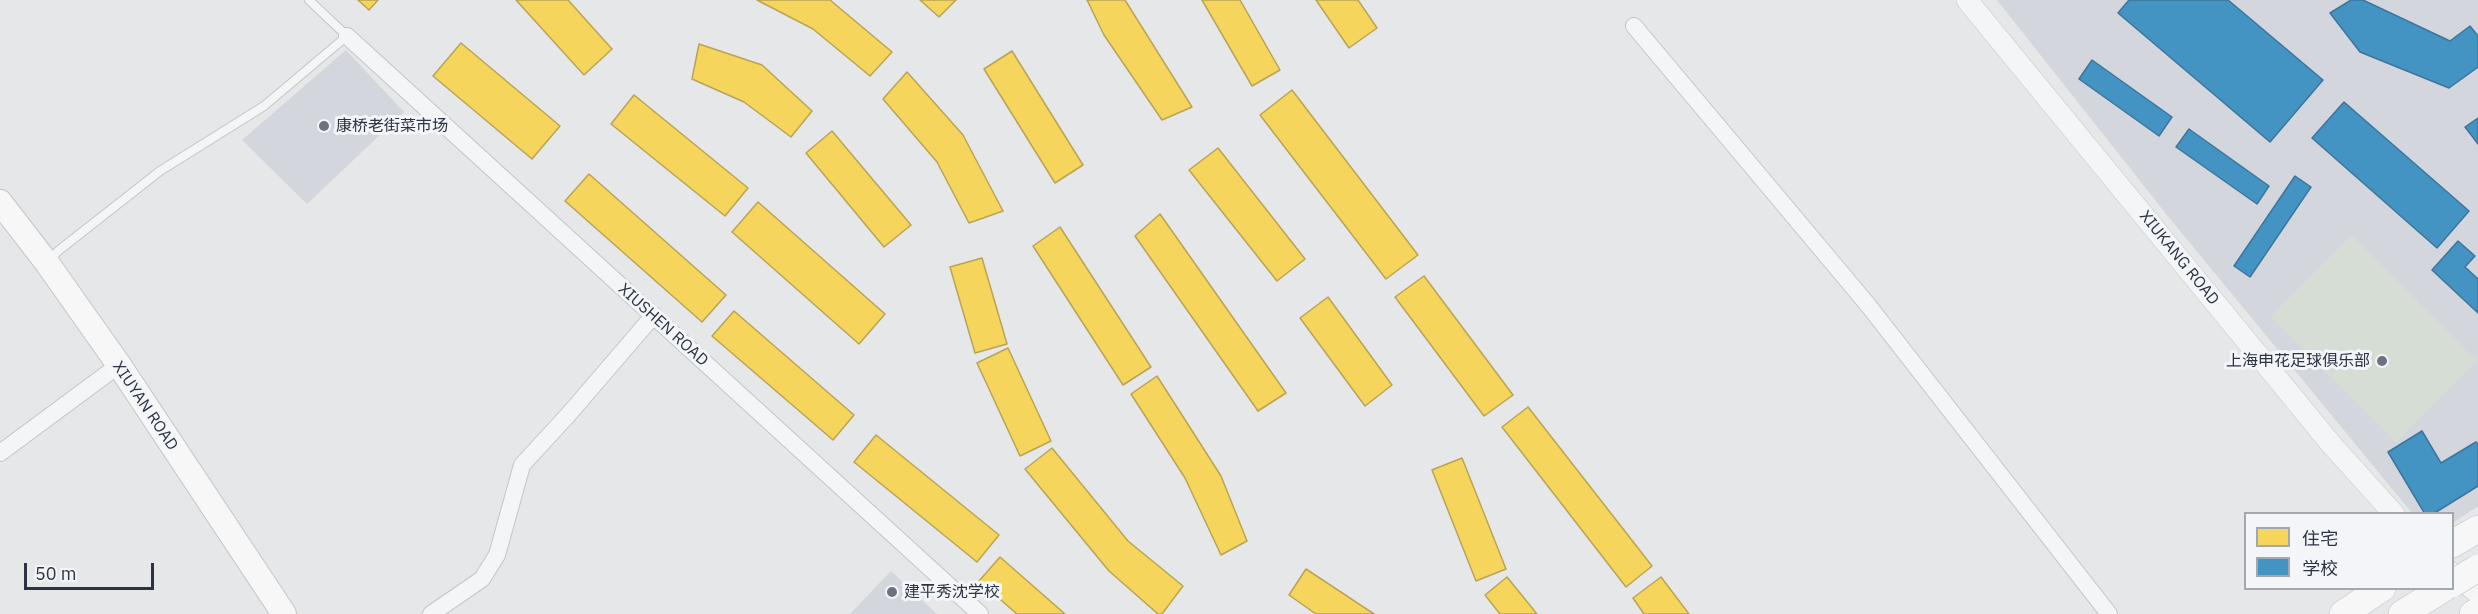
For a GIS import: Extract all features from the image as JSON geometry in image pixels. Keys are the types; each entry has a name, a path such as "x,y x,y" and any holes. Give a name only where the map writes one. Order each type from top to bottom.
{"main road":[{"name":"XIUYAN ROAD","path":"0,202 47,263 119,365 284,614"},
{"path":"2454,543 2478,529"},
{"path":"2454,583 2478,568"},
{"path":"2343,614 2379,590"},
{"path":"2402,614 2441,590"},
{"path":"2473,614 2478,611"}],"street":[{"name":"XIUKANG ROAD","path":"1967,0 2331,444 2393,512"},
{"path":"1634,26 1868,305 2109,614"},
{"name":"XIUSHEN ROAD","path":"347,36 980,614"},
{"path":"431,614 482,579 497,555 522,465 654,315"},
{"path":"0,453 119,365"},
{"path":"2454,575 2478,593"}],"lane":[{"path":"47,263 58,251 160,171 264,106 347,36 309,0"}],"shaded area":[{"name":"上海申花足球俱乐部","path":"1997,0 2478,0 2478,506 2454,522 2454,512 2411,512 2167,215"},
{"name":"康桥老街菜市场","path":"346,50 404,112 307,204 242,140"},
{"path":"2352,235 2477,361 2396,443 2270,317"},
{"name":"建平秀沈学校","path":"891,571 937,614 850,614"}],"building: 住宅":[{"path":"358,0 378,0 369,10"},
{"path":"516,0 568,0 612,49 584,75"},
{"path":"757,0 830,0 892,52 870,76 813,29"},
{"path":"920,0 956,0 939,17"},
{"path":"1087,0 1125,0 1192,107 1162,120 1104,35"},
{"path":"1202,0 1240,0 1280,70 1252,86"},
{"path":"1316,0 1358,0 1377,28 1349,48"},
{"path":"461,43 560,126 532,159 433,76"},
{"path":"699,44 762,65 812,111 791,137 744,102 692,79"},
{"path":"1012,51 1083,165 1055,183 984,69"},
{"path":"907,72 963,135 1003,211 969,223 937,162 883,99"},
{"path":"1292,90 1418,255 1386,279 1260,115"},
{"path":"634,95 748,188 725,216 611,124"},
{"path":"832,131 911,225 884,247 806,153"},
{"path":"1218,148 1305,259 1277,281 1189,170"},
{"path":"589,174 726,295 702,322 565,201"},
{"path":"758,202 885,314 859,344 732,232"},
{"path":"1160,214 1286,393 1258,411 1135,236"},
{"path":"1060,227 1151,367 1123,385 1033,246"},
{"path":"982,258 1007,344 975,353 950,267"},
{"path":"1424,276 1513,395 1484,416 1395,297"},
{"path":"1328,297 1392,385 1365,406 1300,318"},
{"path":"734,311 854,415 833,440 712,336"},
{"path":"1008,348 1051,441 1020,456 977,363"},
{"path":"1157,376 1221,476 1247,541 1221,555 1185,478 1131,394"},
{"path":"1528,407 1652,566 1626,587 1502,427"},
{"path":"876,435 999,535 977,562 854,462"},
{"path":"1052,448 1128,541 1183,586 1162,614 1158,614 1109,571 1025,469"},
{"path":"1462,458 1506,569 1476,581 1432,470"},
{"path":"1000,557 1065,614 1017,614 979,581"},
{"path":"1306,569 1374,614 1316,614 1289,595"},
{"path":"1507,577 1537,614 1500,614 1485,595"},
{"path":"1661,577 1689,614 1644,614 1633,598"}],"building: 学校":[{"path":"2129,0 2228,0 2323,80 2270,142 2118,13"},
{"path":"2351,0 2363,0 2450,41 2470,26 2478,36 2478,67 2449,88 2360,52 2330,13"},
{"path":"2092,60 2172,117 2159,136 2079,79"},
{"path":"2344,102 2469,211 2437,248 2312,138"},
{"path":"2478,118 2478,144 2465,127"},
{"path":"2189,129 2269,186 2257,204 2176,147"},
{"path":"2295,176 2311,187 2250,277 2234,266"},
{"path":"2458,241 2475,256 2465,267 2478,279 2478,313 2432,270"},
{"path":"2422,431 2441,463 2476,442 2478,444 2478,486 2436,512 2424,512 2388,452"}],"place":[{"name":"康桥老街菜市场","path":"324,126"},
{"name":"上海申花足球俱乐部","path":"2382,361"},
{"name":"建平秀沈学校","path":"892,592"}]}
